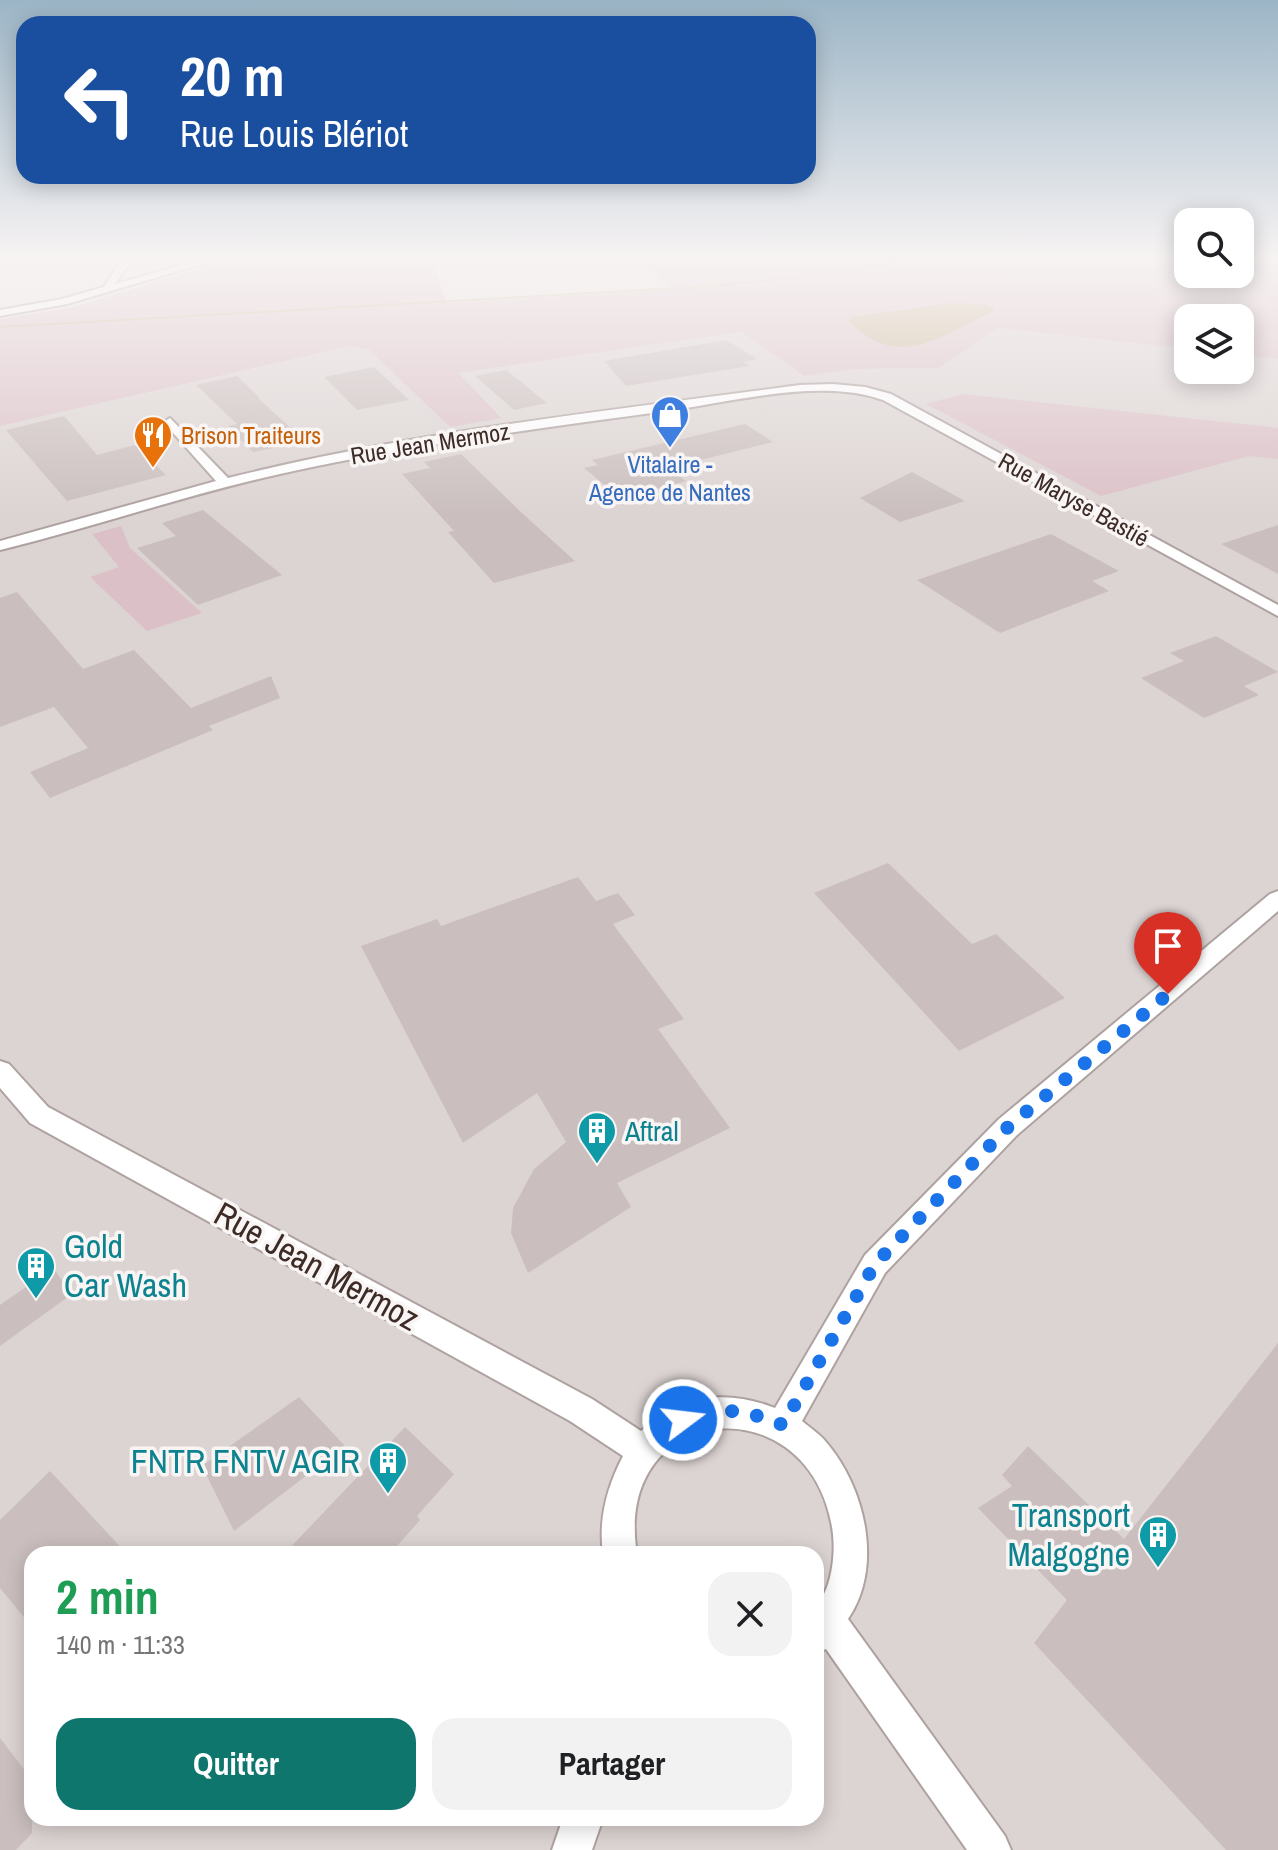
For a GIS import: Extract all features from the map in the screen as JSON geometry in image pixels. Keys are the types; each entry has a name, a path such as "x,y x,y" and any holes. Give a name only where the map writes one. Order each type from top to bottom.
{"street":[{"name":"Rue Jean Mermoz","path":"0,546 225,483 320,461 476,434 800,389 869,390"},
{"name":"Rue Maryse Bastié","path":"869,390 1278,611"},
{"path":"170,422 225,483"},
{"path":"783,1425 875,1264 1008,1127 1278,899"},
{"name":"Rue Jean Mermoz","path":"0,1071 39,1115 567,1402 644,1451"},
{"path":"620,1546 619,1509 628,1477 644,1451 667,1429 694,1415 724,1409 754,1413 783,1425 811,1446 833,1475 847,1510 852,1549 846,1587 824,1625"},
{"path":"824,1631 991,1850"},
{"path":"572,1850 580,1826"}],"shaded area":[{"path":"0,343 663,343 458,373 502,418 450,427 369,350 351,346 0,426"},
{"path":"662,343 757,343 804,376 857,369 939,368 975,343 1136,343 1174,347 1174,384 1254,384 1254,356 1278,359 1278,1850 0,1850 0,426 351,346 369,350 450,427 502,417 457,373"},
{"path":"757,343 975,343 939,368 857,369 804,376"},
{"path":"882,343 923,343 903,347"},
{"path":"1137,343 1174,343 1174,347"},
{"path":"1254,343 1278,343 1278,359 1254,356"},
{"path":"963,394 1278,428 1278,459 1249,456 1101,496 926,404"},
{"path":"121,526 130,548 202,613 147,631 90,577 119,567 92,534"}],"building":[{"path":"707,343 731,343 757,359 743,362 750,366 626,386 604,361"},
{"path":"374,367 409,400 357,410 324,377"},
{"path":"506,370 547,403 514,410 475,376"},
{"path":"237,376 306,442 253,452 228,426 237,424 196,385"},
{"path":"64,416 97,455 135,445 166,475 67,501 6,430"},
{"path":"745,424 773,442 668,468 686,481 620,498 584,468 598,465 592,460"},
{"path":"461,454 575,561 494,583 448,532 454,531 402,474 430,468 424,462"},
{"path":"912,472 965,501 900,522 860,498"},
{"path":"203,510 282,575 198,605 137,548 176,536 162,523"},
{"path":"1278,525 1278,574 1221,544"},
{"path":"1051,534 1119,571 1092,581 1109,591 1000,633 917,580"},
{"path":"17,592 83,669 134,650 191,708 271,676 280,698 209,726 213,730 50,798 30,772 88,748 54,707 0,727 0,598"},
{"path":"1216,636 1278,672 1244,686 1259,695 1204,718 1141,678 1184,661 1170,653"},
{"path":"888,863 972,944 996,934 1065,998 959,1051 814,893"},
{"path":"578,877 596,901 618,893 635,915 613,924 684,1019 658,1029 730,1128 617,1183 631,1207 528,1273 511,1233 513,1208 534,1169 566,1142 537,1093 463,1143 361,946 437,919 441,926"},
{"name":"Gold Car Wash","path":"53,1268 72,1294 0,1346 0,1305"},
{"name":"Transport Malgogne","path":"1278,1343 1278,1850 1226,1850 1034,1643 1067,1600 978,1508 1012,1486 1002,1475 1028,1446 1124,1539"},
{"path":"299,1397 345,1446 234,1531 202,1466"},
{"name":"FNTR FNTV AGIR","path":"405,1427 454,1474 417,1516 420,1520 397,1546 292,1546"},
{"path":"50,1471 120,1546 24,1546 24,1617 0,1588 0,1520"},
{"path":"0,1738 24,1770 24,1826 32,1826 32,1833 16,1850 0,1850"}],"place":[{"name":"Vitalaire - Agence de Nantes","path":"670,449"},
{"name":"Brison Traiteurs","path":"153,469"},
{"name":"Aftral","path":"597,1165"},
{"name":"Gold Car Wash","path":"36,1300"},
{"name":"FNTR FNTV AGIR","path":"388,1495"},
{"name":"Transport Malgogne","path":"1158,1569"}],"route":[{"path":"683,1420 724,1409 754,1413 783,1425 875,1264 1008,1127 1168,994"}]}
